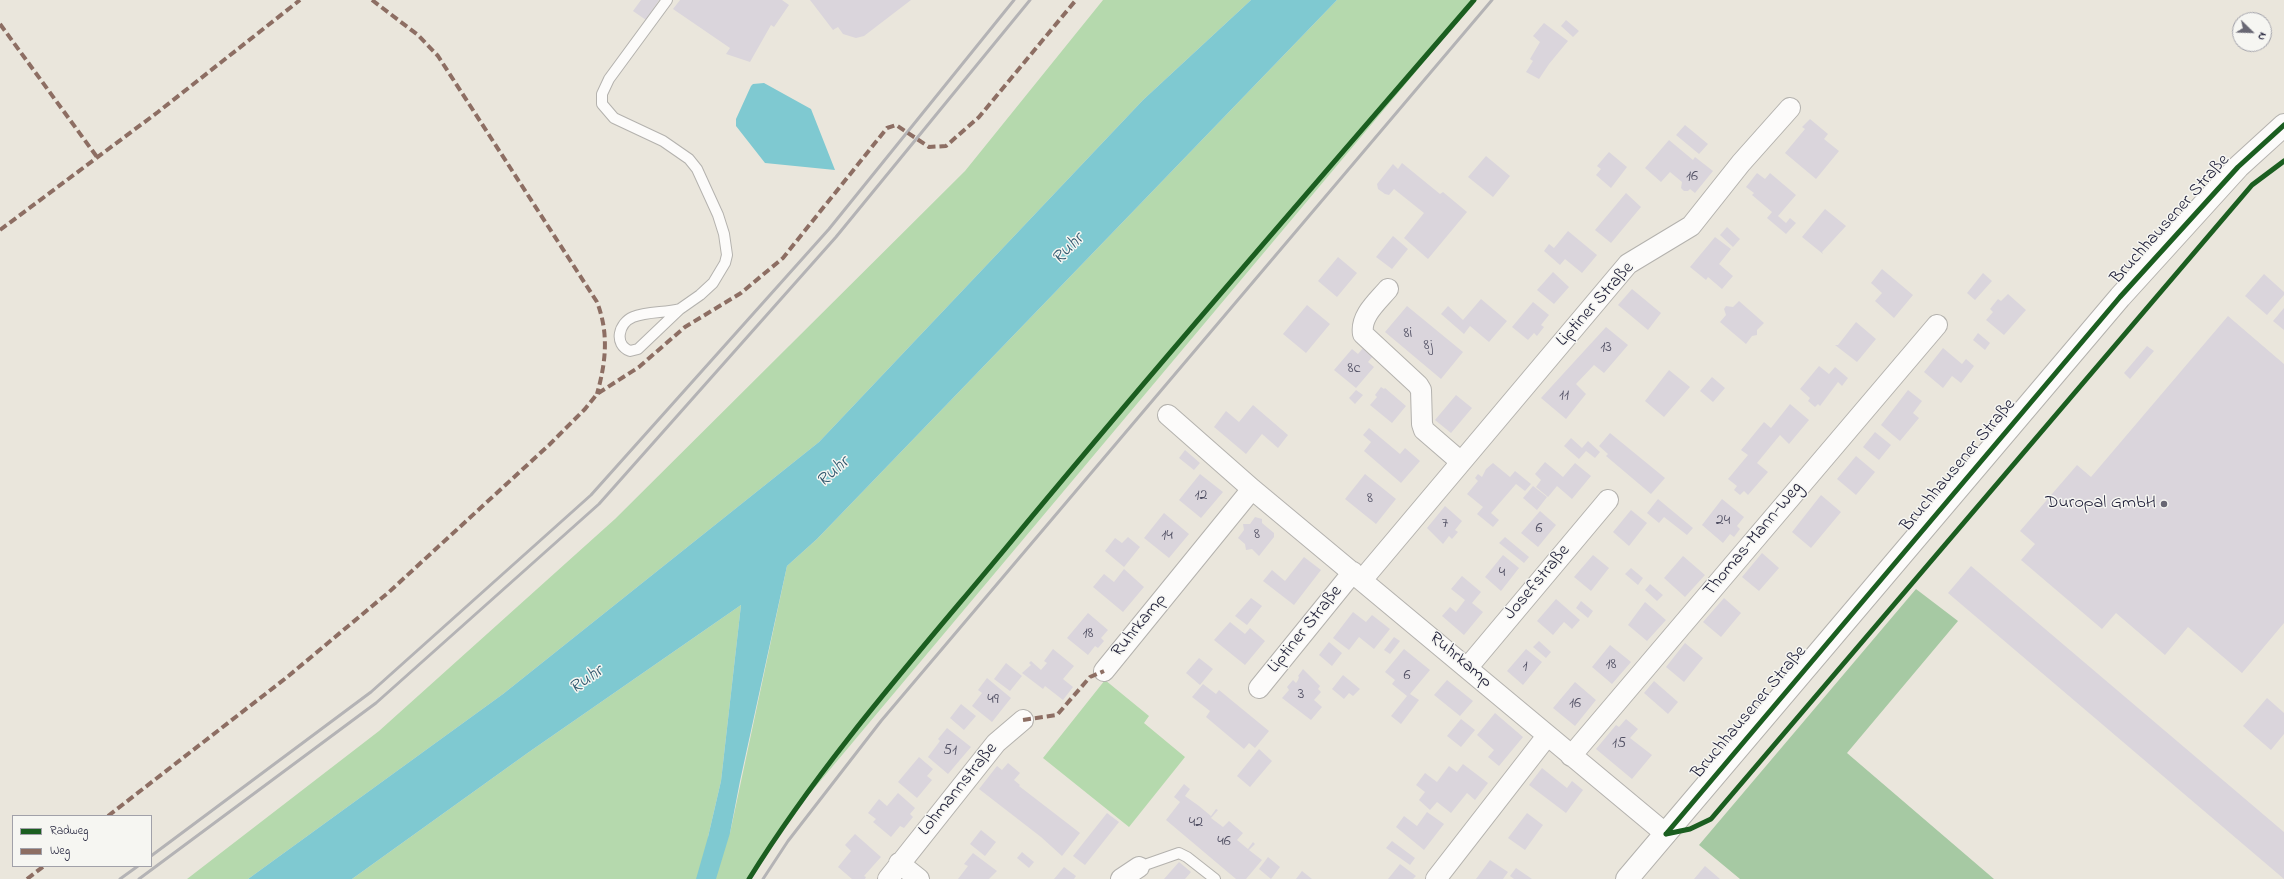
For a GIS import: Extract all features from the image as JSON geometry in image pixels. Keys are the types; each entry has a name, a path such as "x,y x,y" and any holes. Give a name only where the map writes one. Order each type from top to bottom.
{"street":[{"name":"Liptiner Straße","path":"1259,688 1461,462 1628,264 1691,226 1741,163 1790,108"},
{"name":"Bruchhausener Straße","path":"1627,879 2120,297 2238,167 2284,125"},
{"path":"1388,288 1363,322 1363,334 1418,385 1421,390 1422,424 1424,430 1461,462"},
{"name":"Thomas-Mann-Weg","path":"1571,756 1937,325"},
{"name":"Ruhrkamp","path":"1168,415 1252,489 1468,667 1547,736 1666,834"},
{"name":"Ruhrkamp","path":"1104,671 1252,489"},
{"name":"Josefstraße","path":"1468,667 1608,500"},
{"name":"Lohmannstraße","path":"888,879 899,863 996,743 1024,720"},
{"path":"1436,879 1547,736"},
{"path":"899,863 919,879"},
{"path":"1121,879 1139,867"}],"lane":[{"path":"667,0 609,79 602,94 602,104 614,118 663,141 689,159 697,169 718,215 727,245 725,263 713,282 700,295 680,309 638,349 630,351 622,346 619,340 620,331 624,324 633,317 680,309"},
{"path":"1139,867 1179,853 1188,857 1215,879"}],"green space":[{"path":"1103,0 1251,0 1143,100 819,442 503,694 248,879 187,879 379,731 615,519 965,171"},
{"path":"1337,0 1476,0 780,829 749,879 352,879 529,752 741,605 721,781 708,837 730,833 787,566 817,539"},
{"path":"1916,589 1958,621 1847,753 1994,879 1740,879 1699,845"},
{"path":"1105,680 1149,716 1144,723 1185,757 1129,827 1043,758"}],"water":[{"name":"Ruhr","path":"1251,0 1337,0 817,539 787,566 730,833 716,879 696,879 708,837 721,781 741,605 529,752 352,879 248,879 503,694 819,442 1143,100"},
{"path":"764,83 811,109 835,170 765,163 736,126 736,119 751,86 753,84"}],"building":[{"path":"641,0 659,0 646,20 633,11"},
{"path":"680,0 782,0 789,5 774,27 771,25 750,62 726,54 730,48 673,9"},
{"path":"810,0 911,0 864,36 856,38 843,34 838,27 833,30"},
{"path":"1566,20 1579,31 1573,37 1561,26"},
{"path":"1544,23 1568,41 1539,79 1526,72 1533,61 1530,59 1540,42 1533,36"},
{"path":"1810,119 1828,134 1824,139 1839,151 1816,179 1785,153 1805,129 1802,127"},
{"path":"1685,125 1708,144 1699,154 1676,135"},
{"path":"1669,140 1693,160 1695,157 1713,171 1695,193 1690,189 1688,191 1684,191 1681,188 1682,182 1670,172 1661,182 1645,168"},
{"path":"1609,152 1627,167 1611,188 1596,175 1601,169 1597,166"},
{"path":"1486,156 1510,176 1493,197 1468,177"},
{"path":"1402,163 1440,194 1443,192 1467,212 1428,259 1404,238 1424,213 1394,189 1389,195 1378,189 1377,184 1393,164 1398,169"},
{"path":"1757,173 1765,179 1770,173 1796,195 1778,216 1786,223 1790,218 1796,223 1786,234 1767,218 1772,212 1752,195 1754,193 1746,187"},
{"path":"1626,193 1641,207 1611,243 1595,230"},
{"path":"1825,209 1846,226 1822,252 1823,254 1802,237"},
{"path":"1727,227 1740,239 1733,247 1720,235"},
{"path":"1568,231 1597,255 1582,273 1565,259 1560,265 1544,251 1549,244 1554,248"},
{"path":"1393,236 1408,249 1392,269 1376,257"},
{"path":"1715,237 1731,249 1719,264 1733,276 1722,289 1708,277 1706,280 1690,267"},
{"path":"1338,257 1357,273 1337,297 1318,281"},
{"path":"1882,269 1913,295 1894,318 1875,301 1882,293 1871,283"},
{"path":"1553,272 1569,287 1554,304 1537,290"},
{"path":"1983,273 1992,281 1975,300 1967,293"},
{"path":"2264,274 2284,292 2284,295 2267,315 2245,296"},
{"path":"1632,289 1661,313 1648,330 1618,305"},
{"path":"2008,294 2026,310 2004,335 1986,320 1993,312 1990,309 1998,299 2001,301"},
{"path":"1481,299 1507,321 1489,342 1470,326 1464,334 1441,314 1448,306 1463,320"},
{"path":"1739,301 1764,323 1757,330 1757,335 1752,336 1746,344 1720,322 1726,315 1724,309 1726,306 1733,307"},
{"path":"1533,302 1549,315 1541,325 1544,327 1537,336 1534,333 1528,340 1512,327"},
{"path":"1307,305 1330,324 1306,353 1283,334"},
{"path":"1407,306 1463,352 1441,379 1385,332"},
{"path":"2284,308 2284,330 2273,321"},
{"name":"Duropal GmbH","path":"2228,316 2284,364 2284,623 2242,673 2188,627 2165,655 2116,613 2102,629 2021,560 2035,544 2020,531 2077,465 2091,477"},
{"path":"1856,322 1876,339 1857,362 1835,345 1838,345"},
{"path":"1606,327 1628,345 1604,373 1594,365 1576,384 1586,394 1566,419 1541,398"},
{"path":"1978,333 1990,343 1985,350 1973,340"},
{"path":"2147,346 2154,351 2130,379 2124,373"},
{"path":"1363,348 1373,356 1368,362 1374,367 1356,388 1334,370 1352,349 1358,354"},
{"path":"1943,348 1962,364 1966,359 1974,366 1961,383 1952,376 1943,388 1924,372"},
{"path":"1819,366 1829,374 1835,367 1848,378 1842,386 1838,382 1820,406 1818,404 1815,407 1808,401 1810,398 1800,389"},
{"path":"1669,370 1690,387 1664,417 1645,401"},
{"path":"1712,377 1725,388 1713,402 1700,391"},
{"path":"1381,387 1384,389 1385,388 1406,406 1392,423 1370,405 1377,397 1375,395"},
{"path":"1356,390 1363,395 1355,404 1349,398"},
{"path":"1908,390 1922,401 1913,413 1919,418 1900,441 1881,425"},
{"path":"1456,395 1472,408 1451,433 1435,420"},
{"path":"1790,404 1809,420 1789,444 1780,435 1757,463 1768,472 1748,495 1744,491 1740,495 1734,490 1737,486 1728,479 1748,455 1741,450 1764,422 1771,428"},
{"path":"1253,405 1288,435 1278,448 1262,434 1246,454 1214,427 1226,411 1239,422"},
{"path":"1369,428 1400,454 1405,448 1420,461 1401,483 1364,451 1371,442 1363,435"},
{"path":"1875,432 1891,445 1879,460 1863,447"},
{"path":"1610,433 1665,478 1651,494 1606,456 1608,454 1599,446"},
{"path":"1571,438 1582,448 1588,441 1600,452 1595,458 1586,451 1579,459 1564,446"},
{"path":"1185,450 1200,463 1194,470 1179,458"},
{"path":"1856,456 1875,472 1856,495 1837,479"},
{"path":"1545,462 1563,477 1575,463 1591,476 1572,499 1557,486 1548,497 1536,487 1541,480 1535,474"},
{"path":"1493,463 1510,477 1515,471 1531,484 1525,491 1516,484 1491,513 1499,520 1493,527 1477,514 1483,507 1467,494 1478,481 1475,478 1478,474 1482,477 1486,469"},
{"path":"1200,474 1223,492 1201,518 1179,500"},
{"path":"1365,474 1396,499 1376,524 1345,499"},
{"path":"1533,486 1547,497 1537,510 1523,498"},
{"path":"1821,495 1841,512 1811,548 1792,532"},
{"path":"1658,499 1693,528 1687,535 1664,517 1659,523 1647,513"},
{"path":"1722,499 1744,517 1737,526 1740,529 1734,537 1730,534 1723,543 1702,525"},
{"path":"1445,506 1462,521 1455,530 1458,532 1452,539 1449,536 1443,544 1427,528"},
{"path":"1631,510 1647,523 1629,546 1613,532"},
{"path":"1540,511 1556,525 1538,547 1521,533"},
{"path":"1164,513 1189,534 1169,558 1144,538"},
{"path":"1255,517 1262,519 1262,523 1274,533 1274,537 1259,556 1252,549 1246,550 1245,544 1238,538 1244,530 1243,524 1250,524"},
{"path":"1128,537 1140,547 1124,567 1105,551 1115,538 1122,543"},
{"path":"1505,537 1529,557 1524,563 1499,543"},
{"path":"1762,553 1779,568 1759,591 1742,577"},
{"path":"1503,555 1519,568 1501,591 1485,577"},
{"path":"1593,555 1609,568 1591,591 1574,577"},
{"path":"1683,556 1705,575 1685,597 1664,578"},
{"path":"1304,557 1321,570 1294,605 1263,581 1272,570 1285,581"},
{"path":"1971,566 2284,832 2284,879 1948,593"},
{"path":"1631,568 1643,578 1638,585 1625,574"},
{"path":"1124,569 1144,587 1123,612 1093,587 1104,574 1114,582"},
{"path":"1462,576 1481,592 1472,603 1483,612 1464,635 1442,616 1450,607 1456,612 1465,600 1451,589"},
{"path":"1650,584 1663,595 1657,601 1645,590"},
{"path":"1251,598 1262,606 1247,625 1235,616"},
{"path":"1724,598 1741,613 1721,637 1703,622"},
{"path":"1556,599 1580,620 1572,629 1564,622 1553,635 1537,621"},
{"path":"1581,601 1593,611 1588,618 1576,608"},
{"path":"1645,602 1666,620 1647,641 1628,625"},
{"path":"1353,612 1366,622 1372,615 1390,629 1374,649 1359,637 1349,650 1333,638"},
{"path":"1088,613 1108,630 1101,638 1104,641 1098,648 1095,646 1088,655 1067,638"},
{"path":"1230,622 1245,634 1250,628 1265,641 1245,665 1214,640"},
{"path":"1394,637 1400,641 1390,654 1384,650"},
{"path":"1539,641 1551,652 1546,658 1533,647"},
{"path":"1329,642 1342,653 1332,666 1319,655"},
{"path":"1685,643 1703,658 1684,682 1666,667"},
{"path":"1610,645 1631,662 1612,684 1592,667"},
{"path":"1053,649 1074,666 1063,679 1073,687 1063,700 1045,686 1043,689 1022,673 1031,665 1029,663 1031,661 1041,670 1047,663 1044,661"},
{"path":"1404,649 1430,670 1410,694 1419,700 1401,724 1391,716 1407,696 1392,684 1395,680 1385,672"},
{"path":"1526,649 1542,662 1523,685 1507,671"},
{"path":"1199,658 1213,669 1200,685 1186,673"},
{"path":"1006,663 1022,676 1010,691 994,679"},
{"path":"1303,669 1320,686 1318,689 1321,692 1314,700 1322,707 1311,720 1282,698 1289,690 1287,687 1293,680 1296,683 1299,677 1298,676"},
{"path":"1343,675 1360,689 1353,696 1349,693 1344,699 1332,689"},
{"path":"987,678 1011,698 992,722 972,706 982,693 978,690"},
{"path":"1447,680 1473,701 1460,716 1434,695"},
{"path":"1654,681 1678,702 1668,714 1644,693"},
{"path":"1575,682 1596,700 1575,726 1553,708"},
{"path":"1203,684 1216,694 1219,690 1269,731 1255,748 1249,743 1244,749 1206,717 1210,711 1192,697"},
{"path":"2267,698 2284,713 2284,734 2271,750 2243,726"},
{"path":"961,704 976,716 964,730 950,718"},
{"path":"1495,713 1523,737 1499,766 1488,757 1494,750 1477,735"},
{"path":"1461,719 1475,730 1461,747 1447,736"},
{"path":"1626,719 1638,729 1630,738 1652,755 1632,779 1596,749 1616,725 1619,727"},
{"path":"947,728 971,747 948,774 928,757 940,741 938,739"},
{"path":"1259,749 1272,761 1250,787 1237,776"},
{"path":"919,757 933,769 927,776 932,780 917,798 898,782"},
{"path":"1008,763 1020,773 1014,780 1020,785 1019,786 1080,833 1062,856 1041,837 979,789 997,766 1002,770"},
{"path":"1463,764 1488,783 1475,800 1467,793 1451,813 1437,802 1430,810 1419,800 1425,792 1416,785 1425,773 1437,782 1449,766 1457,772"},
{"path":"1542,768 1567,788 1572,781 1583,790 1566,813 1529,785"},
{"path":"1184,784 1190,789 1185,796 1211,816 1216,809 1218,810 1211,818 1223,827 1229,821 1243,833 1237,840 1248,849 1253,842 1255,844 1249,850 1262,860 1246,879 1236,879 1166,820 1180,802 1174,797"},
{"path":"898,793 915,808 910,814 913,817 904,828 900,826 891,837 873,822 876,819 868,813 879,799 887,806"},
{"path":"1427,812 1444,824 1424,850 1396,827 1404,816 1417,826"},
{"path":"1107,813 1119,822 1085,865 1073,856"},
{"path":"1527,813 1543,825 1525,850 1508,838"},
{"path":"981,830 996,842 985,856 970,844"},
{"path":"855,834 881,857 864,876 866,877 865,879 852,879 838,867 851,851 845,845"},
{"path":"1392,841 1415,858 1410,865 1386,848"},
{"path":"1022,852 1034,862 1029,868 1017,858"},
{"path":"973,853 997,871 989,879 958,879 968,866 964,864"},
{"path":"1268,857 1280,867 1271,879 1259,869"},
{"path":"1490,860 1508,872 1503,879 1476,879"},
{"path":"1179,862 1191,872 1185,879 1164,879"},
{"path":"1400,864 1416,876 1413,879 1388,879"},
{"path":"1705,866 1720,879 1694,879"},
{"path":"1064,867 1076,876 1074,879 1054,879"},
{"path":"1516,868 1532,879 1514,879 1510,876"},
{"path":"1302,871 1312,879 1296,879"}],"railway":[{"path":"152,855 371,692 591,495 829,229 1014,0"},
{"path":"139,879 376,703 599,504 836,237 1030,0"},
{"path":"763,879 788,841 881,721 1492,0"},
{"path":"120,879 137,867"}],"marked path":[{"path":"0,230 158,112 300,0"},
{"path":"372,0 418,35 438,56 597,302 605,336 604,359 597,394"},
{"path":"109,815 286,678 389,592 549,445 585,409 597,394 639,367 685,327 741,293 783,258 887,128 896,125 929,147 946,146 979,117 1076,0"},
{"path":"0,24 97,157"},
{"path":"1023,720 1057,715 1090,677 1104,671"},
{"path":"27,879 43,867"}],"cycle path":[{"path":"749,879 808,792 904,669 1063,479 1474,0"},
{"path":"1666,834 2120,297 2238,167 2284,125"},
{"path":"1666,834 1690,829 1711,819 2252,185 2284,161"}],"place":[{"name":"Duropal GmbH","path":"2164,504"}]}
